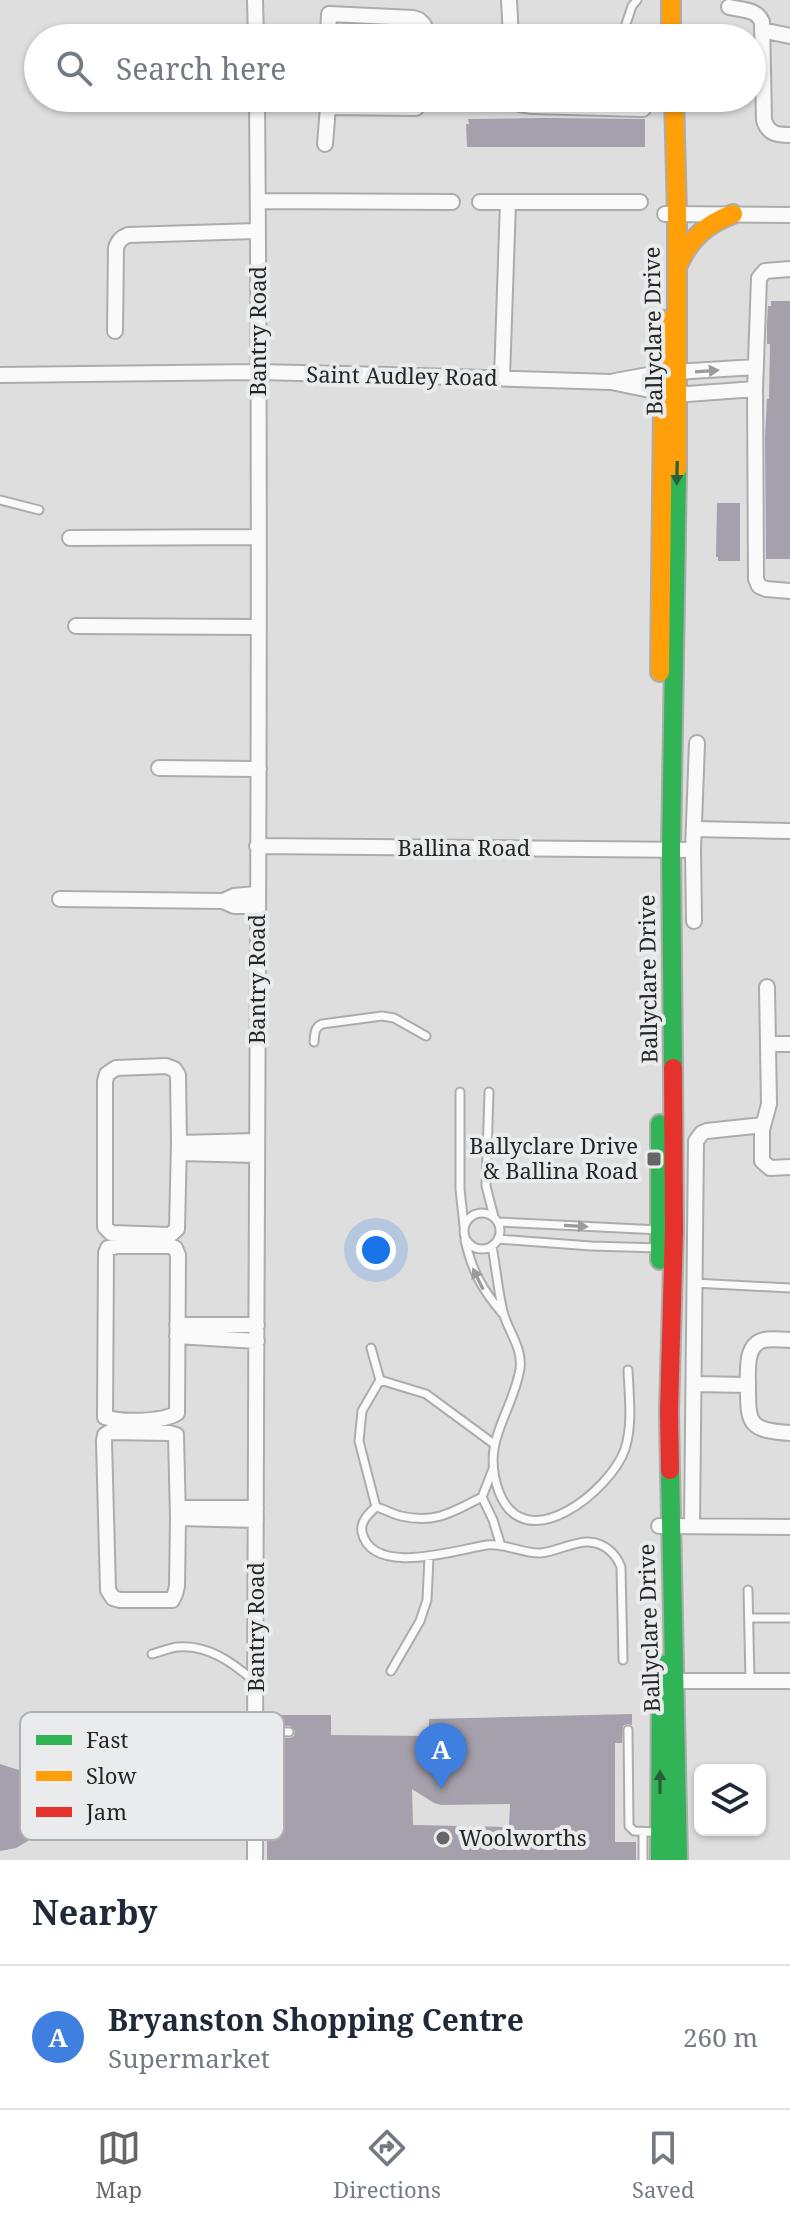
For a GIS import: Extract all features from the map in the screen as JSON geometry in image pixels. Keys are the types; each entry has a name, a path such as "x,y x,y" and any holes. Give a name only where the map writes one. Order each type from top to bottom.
{"street":[{"path":"255,0 256,24"},
{"path":"509,0 510,24"},
{"path":"671,0 671,24"},
{"path":"329,7 353,7 419,20 423,24"},
{"path":"729,7 758,14 762,24"},
{"path":"766,31 790,36"},
{"name":"Bantry Road","path":"256,1712 257,112"},
{"path":"325,144 327,112"},
{"name":"Ballyclare Drive","path":"667,112 671,213 677,267 670,373"},
{"name":"Ballyclare Drive","path":"660,1860 668,1681 665,1526 669,1411 665,850 674,112"},
{"path":"764,112 768,130 790,135"},
{"path":"258,201 452,202"},
{"path":"480,202 640,202"},
{"path":"502,378 508,202"},
{"path":"671,213 790,215"},
{"path":"677,267 687,244 697,234 714,221 733,214"},
{"path":"115,331 116,248 123,237 258,231"},
{"path":"790,269 765,271 759,278 755,389 756,579 759,586 766,589 790,591"},
{"name":"Saint Audley Road","path":"611,382 670,373 756,367"},
{"name":"Saint Audley Road","path":"0,375 258,372 611,382 670,394 755,389"},
{"path":"70,538 258,537"},
{"path":"76,626 259,627"},
{"path":"694,921 697,743"},
{"path":"159,768 259,769"},
{"path":"694,829 790,831"},
{"name":"Ballina Road","path":"257,846 693,850"},
{"path":"60,899 223,901 234,896 257,900"},
{"path":"767,987 769,1104 763,1125 763,1164 770,1168 790,1167"},
{"path":"768,1044 790,1044"},
{"path":"166,1066 176,1070 179,1148 178,1225 174,1233 115,1233 107,1230 105,1081 111,1070 166,1066"},
{"path":"692,1526 695,1147 697,1138 707,1131 763,1125"},
{"path":"179,1148 257,1148"},
{"path":"170,1246 177,1250 177,1331 177,1413 168,1419 114,1420 105,1417 108,1248 170,1246"},
{"path":"177,1331 257,1325"},
{"path":"177,1331 257,1341"},
{"path":"790,1340 763,1340 753,1347 748,1385 748,1417 753,1424 774,1432 790,1433"},
{"path":"694,1384 748,1385"},
{"path":"110,1432 176,1435 178,1513 177,1586 174,1598 168,1601 113,1598 108,1590 105,1435 110,1432"},
{"path":"178,1513 256,1514"},
{"path":"665,1526 790,1527"},
{"path":"668,1681 790,1681"},
{"name":"Ballyclare Drive","path":"661,1832 678,1860"},
{"name":"Bantry Road","path":"255,1840 255,1860"}],"lane":[{"path":"626,24 637,0"},
{"path":"0,500 39,510"},
{"path":"314,1042 317,1026 370,1017 394,1018 426,1036"},
{"path":"460,1092 460,1189 470,1261 483,1291 503,1315 515,1340 521,1365 494,1444 493,1469 499,1493 508,1509 529,1520 554,1518 566,1513 606,1480 625,1449 629,1430 628,1370"},
{"path":"489,1092 486,1186 500,1228 495,1242 503,1315"},
{"path":"464,1226 467,1220 483,1212 496,1220 667,1239 695,1245"},
{"path":"465,1238 478,1249 495,1242 591,1246 667,1239 696,1228"},
{"path":"694,1283 790,1288"},
{"path":"371,1348 380,1380 362,1411 359,1441 376,1507"},
{"path":"380,1380 426,1394 494,1444"},
{"path":"376,1507 420,1519 443,1517 482,1497 493,1469"},
{"path":"482,1497 501,1546"},
{"path":"376,1507 364,1519 361,1529 364,1539 372,1548 402,1558 429,1557 488,1545 538,1553 585,1542 613,1553 621,1567 623,1660"},
{"path":"391,1671 420,1621 427,1600 429,1557"},
{"path":"748,1590 750,1681"},
{"path":"749,1618 790,1618"},
{"path":"152,1654 178,1647 215,1653 256,1683"},
{"path":"628,1730 628,1822 634,1831 661,1832"},
{"path":"284,1732 289,1732"},
{"path":"643,1860 661,1832"}],"building":[{"path":"468,119 645,119 645,147 467,147"},
{"path":"771,301 790,301 790,559 766,559 765,437 770,344 767,344 767,324"},
{"path":"717,503 740,503 740,561 718,561 716,557"},
{"path":"632,1714 632,1725 623,1726 622,1743 615,1743 615,1842 636,1842 636,1860 267,1860 267,1840 284,1840 284,1738 294,1736 295,1731 284,1726 284,1715 331,1715 331,1735 429,1736 429,1719","holes":["412,1789 441,1805 510,1804 509,1827 413,1825"]},
{"path":"0,1764 20,1771 20,1840 29,1840 16,1848 0,1851"}],"traffic: fast":[{"path":"673,1068 671,850 677,469"},
{"path":"660,1124 660,1260"},
{"path":"670,1470 678,1860"},
{"path":"660,1860 661,1664"}],"traffic: slow":[{"path":"671,0 671,24"},
{"path":"674,112 677,469"},
{"path":"679,263 701,232 733,214"},
{"path":"660,672 664,320"}],"traffic: jam":[{"path":"670,1470 673,1068"}],"place":[{"name":"Ballyclare Drive & Ballina Road","path":"654,1159"},
{"name":"Bryanston Shopping Centre","path":"441,1789"},
{"name":"Woolworths","path":"443,1838"}]}
